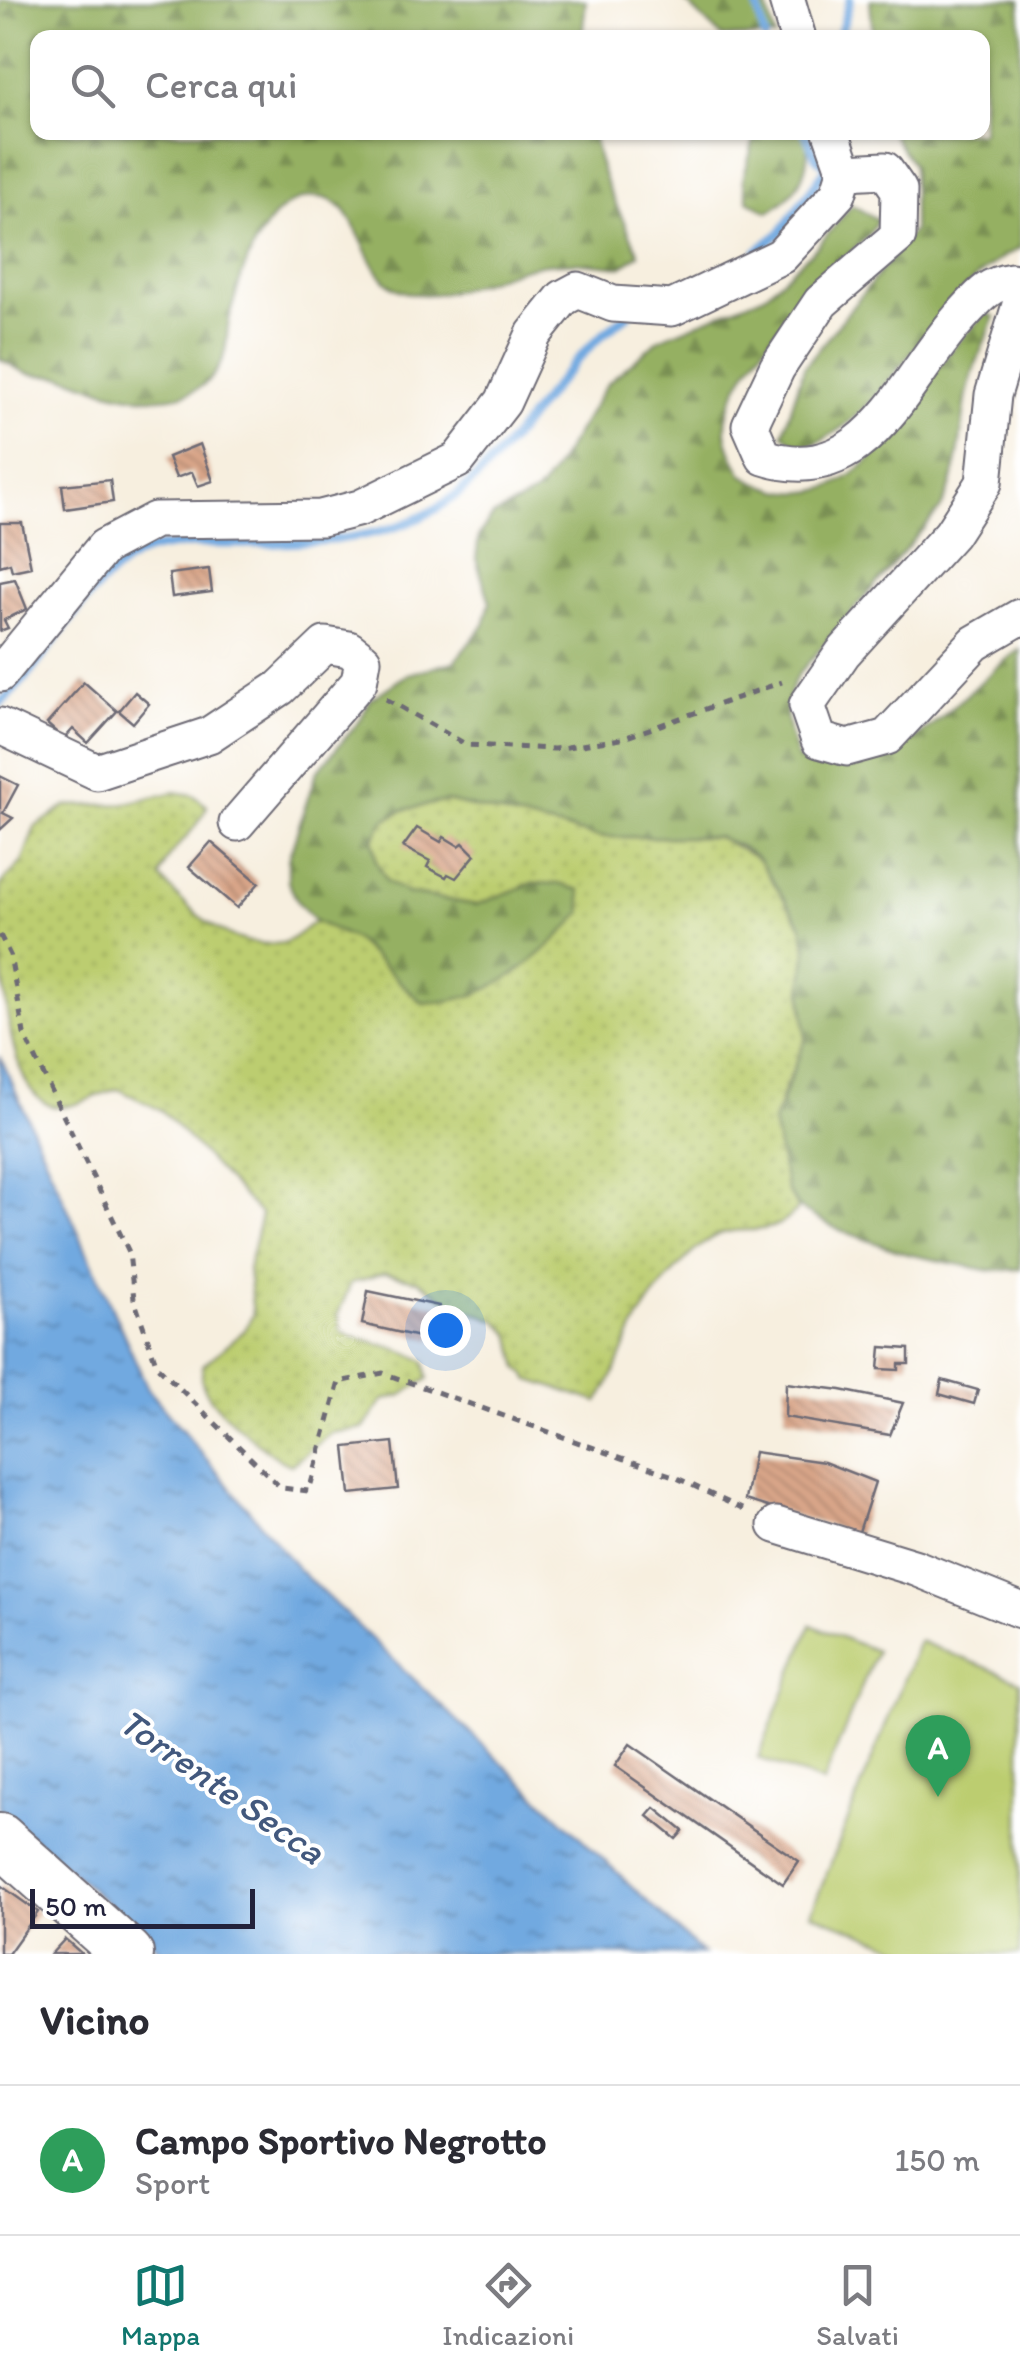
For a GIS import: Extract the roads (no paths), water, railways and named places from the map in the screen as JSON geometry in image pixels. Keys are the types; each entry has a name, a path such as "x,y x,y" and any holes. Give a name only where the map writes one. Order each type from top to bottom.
{"main road":[{"path":"0,1839 128,1954"}],"street":[{"path":"787,0 796,30"},
{"path":"0,674 104,547 155,520 321,518 360,508 458,460 504,402 534,334 563,298 578,290 613,304 672,308 781,256 838,194 845,172 834,140"},
{"path":"845,172 884,170 900,190 898,236 821,302 776,368 750,425 764,457 791,466 832,461 872,433 936,342 992,284 1011,280 1020,294"},
{"path":"1020,305 993,395 984,482 951,534 843,653 807,705 819,740 848,748 887,737 975,644 1020,617"},
{"path":"0,726 97,772 208,735 280,688 325,644 349,650 363,660 359,682 237,823"},
{"path":"776,1525 916,1568 1020,1610"}],"water":[{"name":"Torrente Secca","path":"0,1056 148,1389 299,1570 703,1954 165,1954 0,1809"}],"waterway":[{"path":"756,0 763,30"},
{"path":"841,30 850,0"},
{"path":"809,140 816,157 829,168"},
{"path":"757,251 780,233 830,164"},
{"path":"0,703 34,667 94,590 143,553 183,545 332,540 379,532 423,516 480,474 575,362 628,315"}],"place":[{"name":"Campo Sportivo Negrotto","path":"938,1797"}]}
